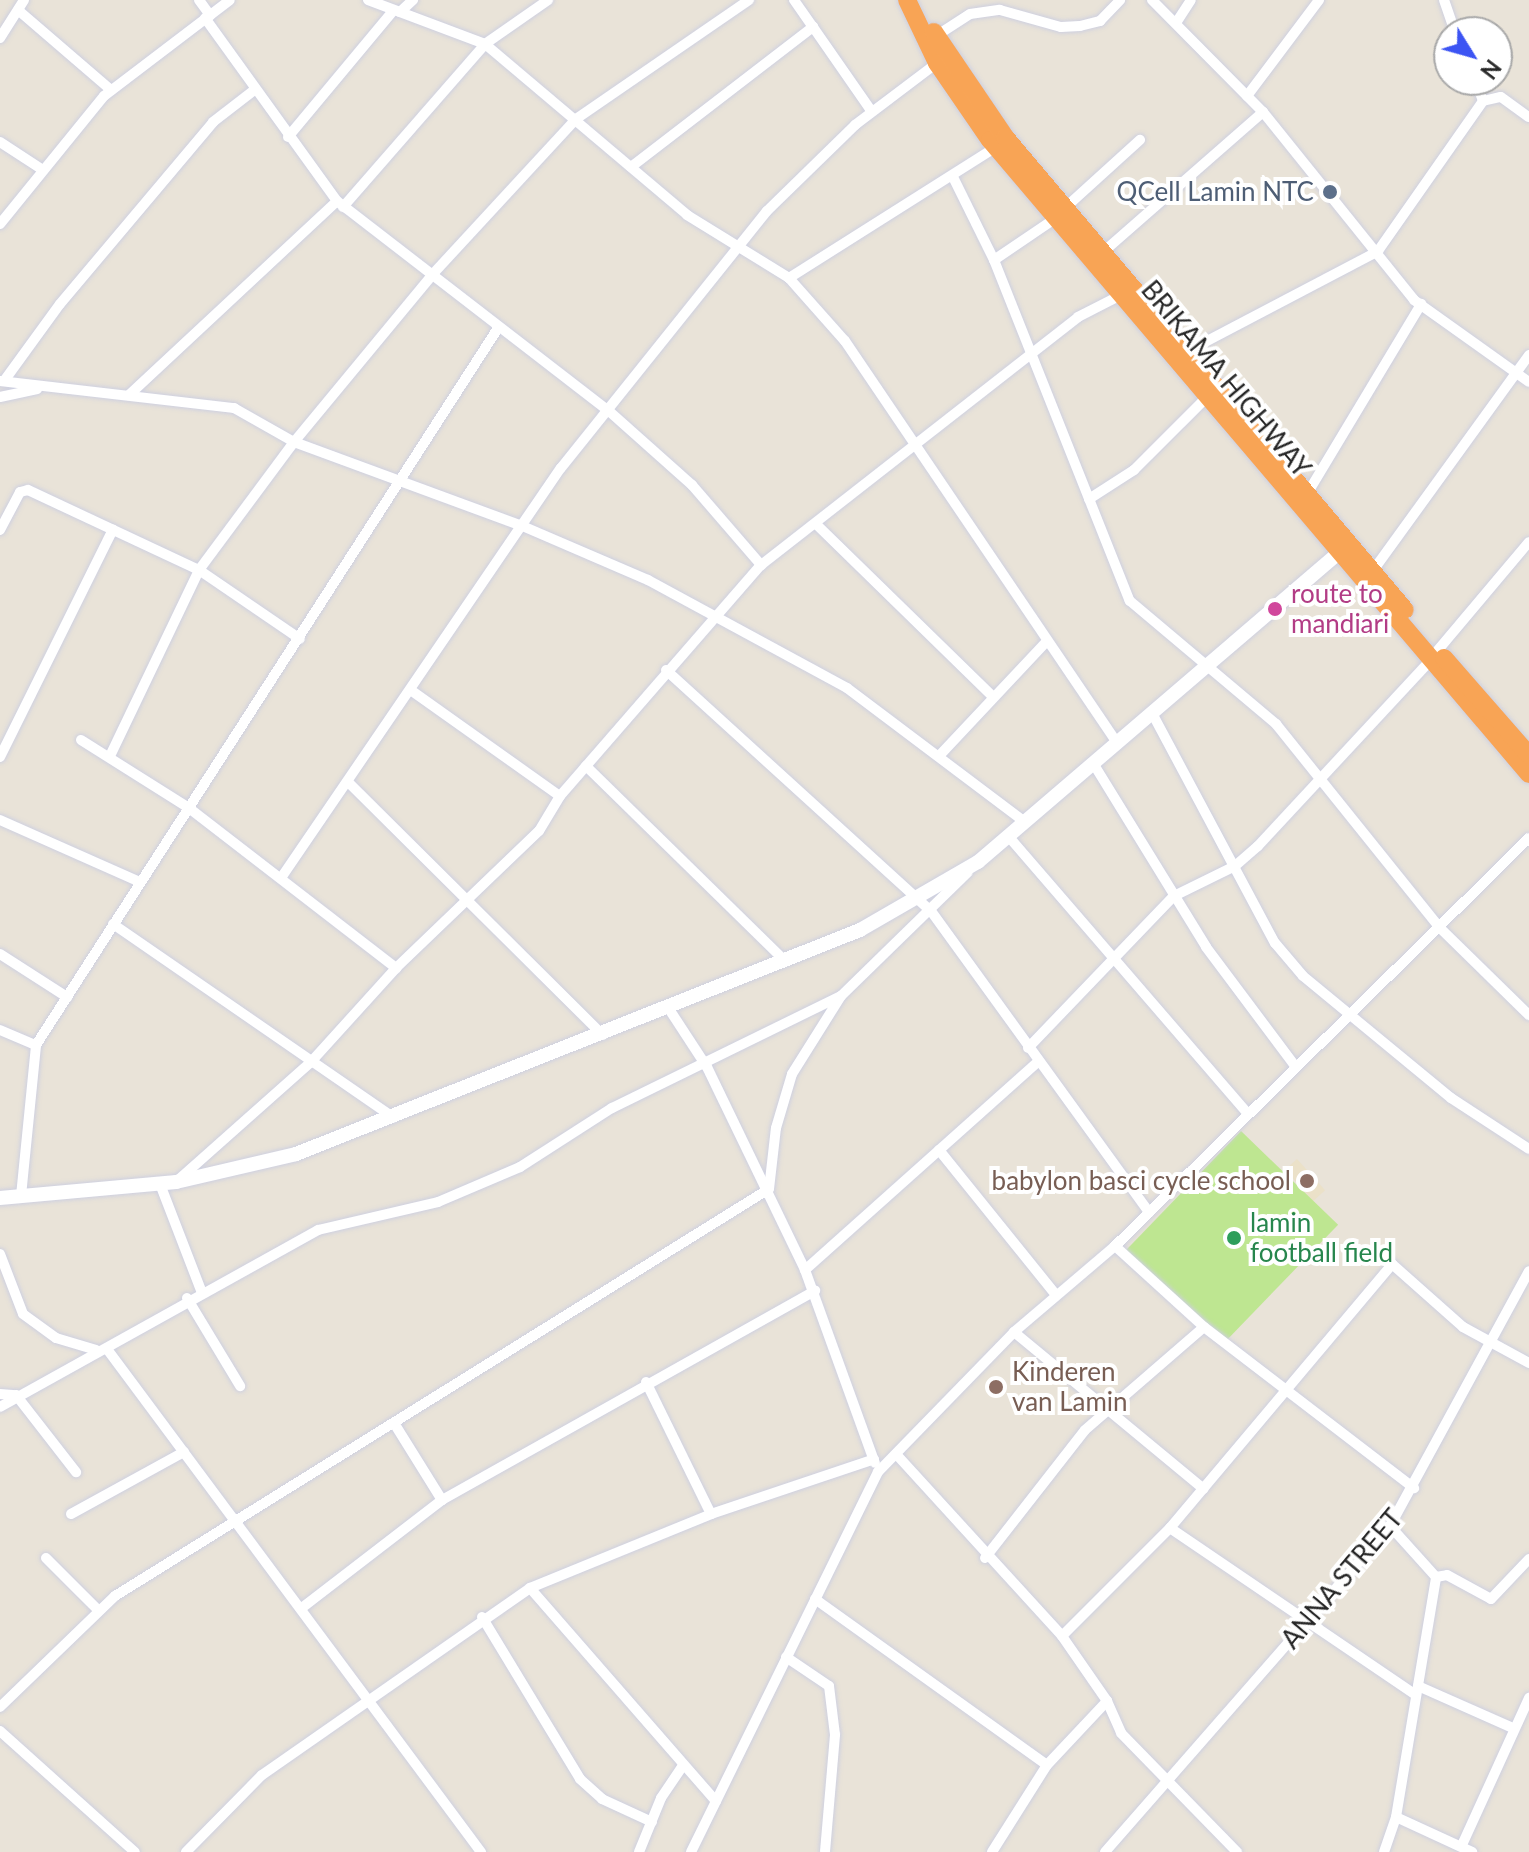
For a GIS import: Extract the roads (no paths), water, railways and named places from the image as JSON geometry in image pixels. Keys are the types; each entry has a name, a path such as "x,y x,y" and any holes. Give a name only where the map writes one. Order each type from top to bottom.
{"highway":[{"name":"BRIKAMA HIGHWAY","path":"907,0 937,63 996,147 1102,253 1307,494 1344,548 1372,572 1434,655 1529,755"},
{"name":"BRIKAMA HIGHWAY","path":"920,0 936,36 978,102 1121,295 1207,397 1344,548 1529,774"}],"main road":[{"path":"0,1198 176,1182 296,1154 396,1119 925,906 1026,823 1344,548"}],"street":[{"path":"199,0 253,91 340,204 609,411 692,485 761,565"},
{"path":"0,224 111,90 230,0"},
{"path":"368,0 485,44 631,167 738,249 789,278 845,341 1117,743"},
{"path":"288,137 397,12 413,0"},
{"path":"129,395 340,204 485,44 548,0"},
{"path":"110,756 199,570 294,442 432,275 576,119 749,0"},
{"path":"794,0 872,112"},
{"path":"936,36 970,14 1000,10 1061,27 1080,26 1100,21 1120,0"},
{"path":"1152,0 1263,112 1421,304 1529,382"},
{"path":"1176,23 1191,0"},
{"path":"1247,96 1319,0"},
{"path":"0,38 21,5 111,90"},
{"path":"631,167 813,27"},
{"path":"281,878 412,691 520,525 767,211 872,112 937,63"},
{"path":"253,91 213,122 60,304 2,381 234,408 294,442 520,525 648,580 847,688 1026,823"},
{"path":"1481,96 1483,101"},
{"path":"1186,352 1378,251 1483,101 1501,97 1529,117"},
{"path":"1102,253 1263,112"},
{"path":"994,260 1061,213 1140,140"},
{"path":"0,142 43,170"},
{"path":"789,278 996,147"},
{"path":"953,177 994,260 1130,601 1210,665 1276,724 1320,783 1439,927 1529,1015"},
{"path":"176,1182 310,1063 396,968 539,831 560,796 666,670 761,565 817,525 1031,352 1121,295"},
{"path":"1307,494 1421,304"},
{"path":"21,1196 36,1045 404,480 498,328"},
{"path":"1372,572 1529,355"},
{"path":"0,397 42,387"},
{"path":"1089,499 1134,470 1207,397"},
{"path":"0,530 24,489 199,570 300,639"},
{"path":"817,525 992,696"},
{"path":"0,757 113,529"},
{"path":"1028,1048 1174,896 1235,866 1320,783 1529,542"},
{"path":"939,756 992,696 1047,641"},
{"path":"666,670 925,906 1149,1212"},
{"path":"412,691 560,796"},
{"path":"1152,713 1275,943 1350,1016 1451,1098 1529,1149"},
{"path":"81,740 189,808 396,968"},
{"path":"1093,763 1174,896 1295,1066"},
{"path":"586,766 785,961"},
{"path":"348,782 603,1035"},
{"path":"0,820 140,882"},
{"path":"1009,837 1248,1114"},
{"path":"691,1852 878,1472 1014,1332 1115,1246 1529,838"},
{"path":"769,1189 776,1128 792,1074 841,996 925,906"},
{"path":"113,924 310,1063 396,1119"},
{"path":"0,954 67,997"},
{"path":"0,1407 201,1290 318,1230 438,1202 520,1167 612,1108 707,1067 841,996"},
{"path":"669,1009 707,1067 769,1189 815,1291 878,1472"},
{"path":"0,1030 36,1045"},
{"path":"805,1270 1038,1062"},
{"path":"939,1150 1056,1295"},
{"path":"160,1184 201,1290"},
{"path":"0,1707 98,1610 235,1519 769,1189"},
{"path":"1115,1246 1204,1327 1414,1488"},
{"path":"0,1254 23,1314 56,1338 101,1349 303,1607 364,1702 481,1852"},
{"path":"1062,1636 1170,1528 1392,1264 1463,1327 1529,1363"},
{"name":"ANNA STREET","path":"1105,1852 1390,1526 1414,1488 1529,1271"},
{"path":"303,1607 442,1500 646,1382 815,1291"},
{"path":"187,1298 240,1386"},
{"path":"985,1558 1085,1430 1113,1412 1204,1327"},
{"path":"1014,1332 1204,1489"},
{"path":"646,1382 711,1514"},
{"path":"0,1394 16,1395 76,1472"},
{"path":"394,1423 442,1500"},
{"path":"71,1514 184,1452"},
{"path":"896,1454 985,1558 1062,1636 1107,1701 1121,1733 1170,1778 1237,1852"},
{"path":"186,1852 262,1775 482,1617 530,1588 711,1514 874,1459"},
{"path":"1390,1526 1436,1577"},
{"path":"1170,1528 1312,1618 1417,1691 1513,1728"},
{"path":"46,1558 98,1610"},
{"path":"1436,1577 1447,1575 1491,1599 1529,1559"},
{"path":"1384,1852 1396,1817 1436,1577"},
{"path":"530,1588 716,1801"},
{"path":"815,1599 1047,1765"},
{"path":"482,1617 580,1779 602,1799 652,1822"},
{"path":"786,1657 829,1686 835,1735 825,1852"},
{"path":"1462,1845 1529,1698"},
{"path":"992,1852 1047,1765 1107,1701"},
{"path":"0,1731 135,1852"},
{"path":"639,1852 683,1765"},
{"path":"1396,1817 1472,1852"}],"place":[{"name":"QCell Lamin NTC","path":"1330,192"},
{"name":"route to mandiari","path":"1275,609"},
{"name":"babylon basci cycle school","path":"1307,1181"},
{"name":"lamin football field","path":"1234,1238"},
{"name":"Kinderen van Lamin","path":"996,1387"}]}
